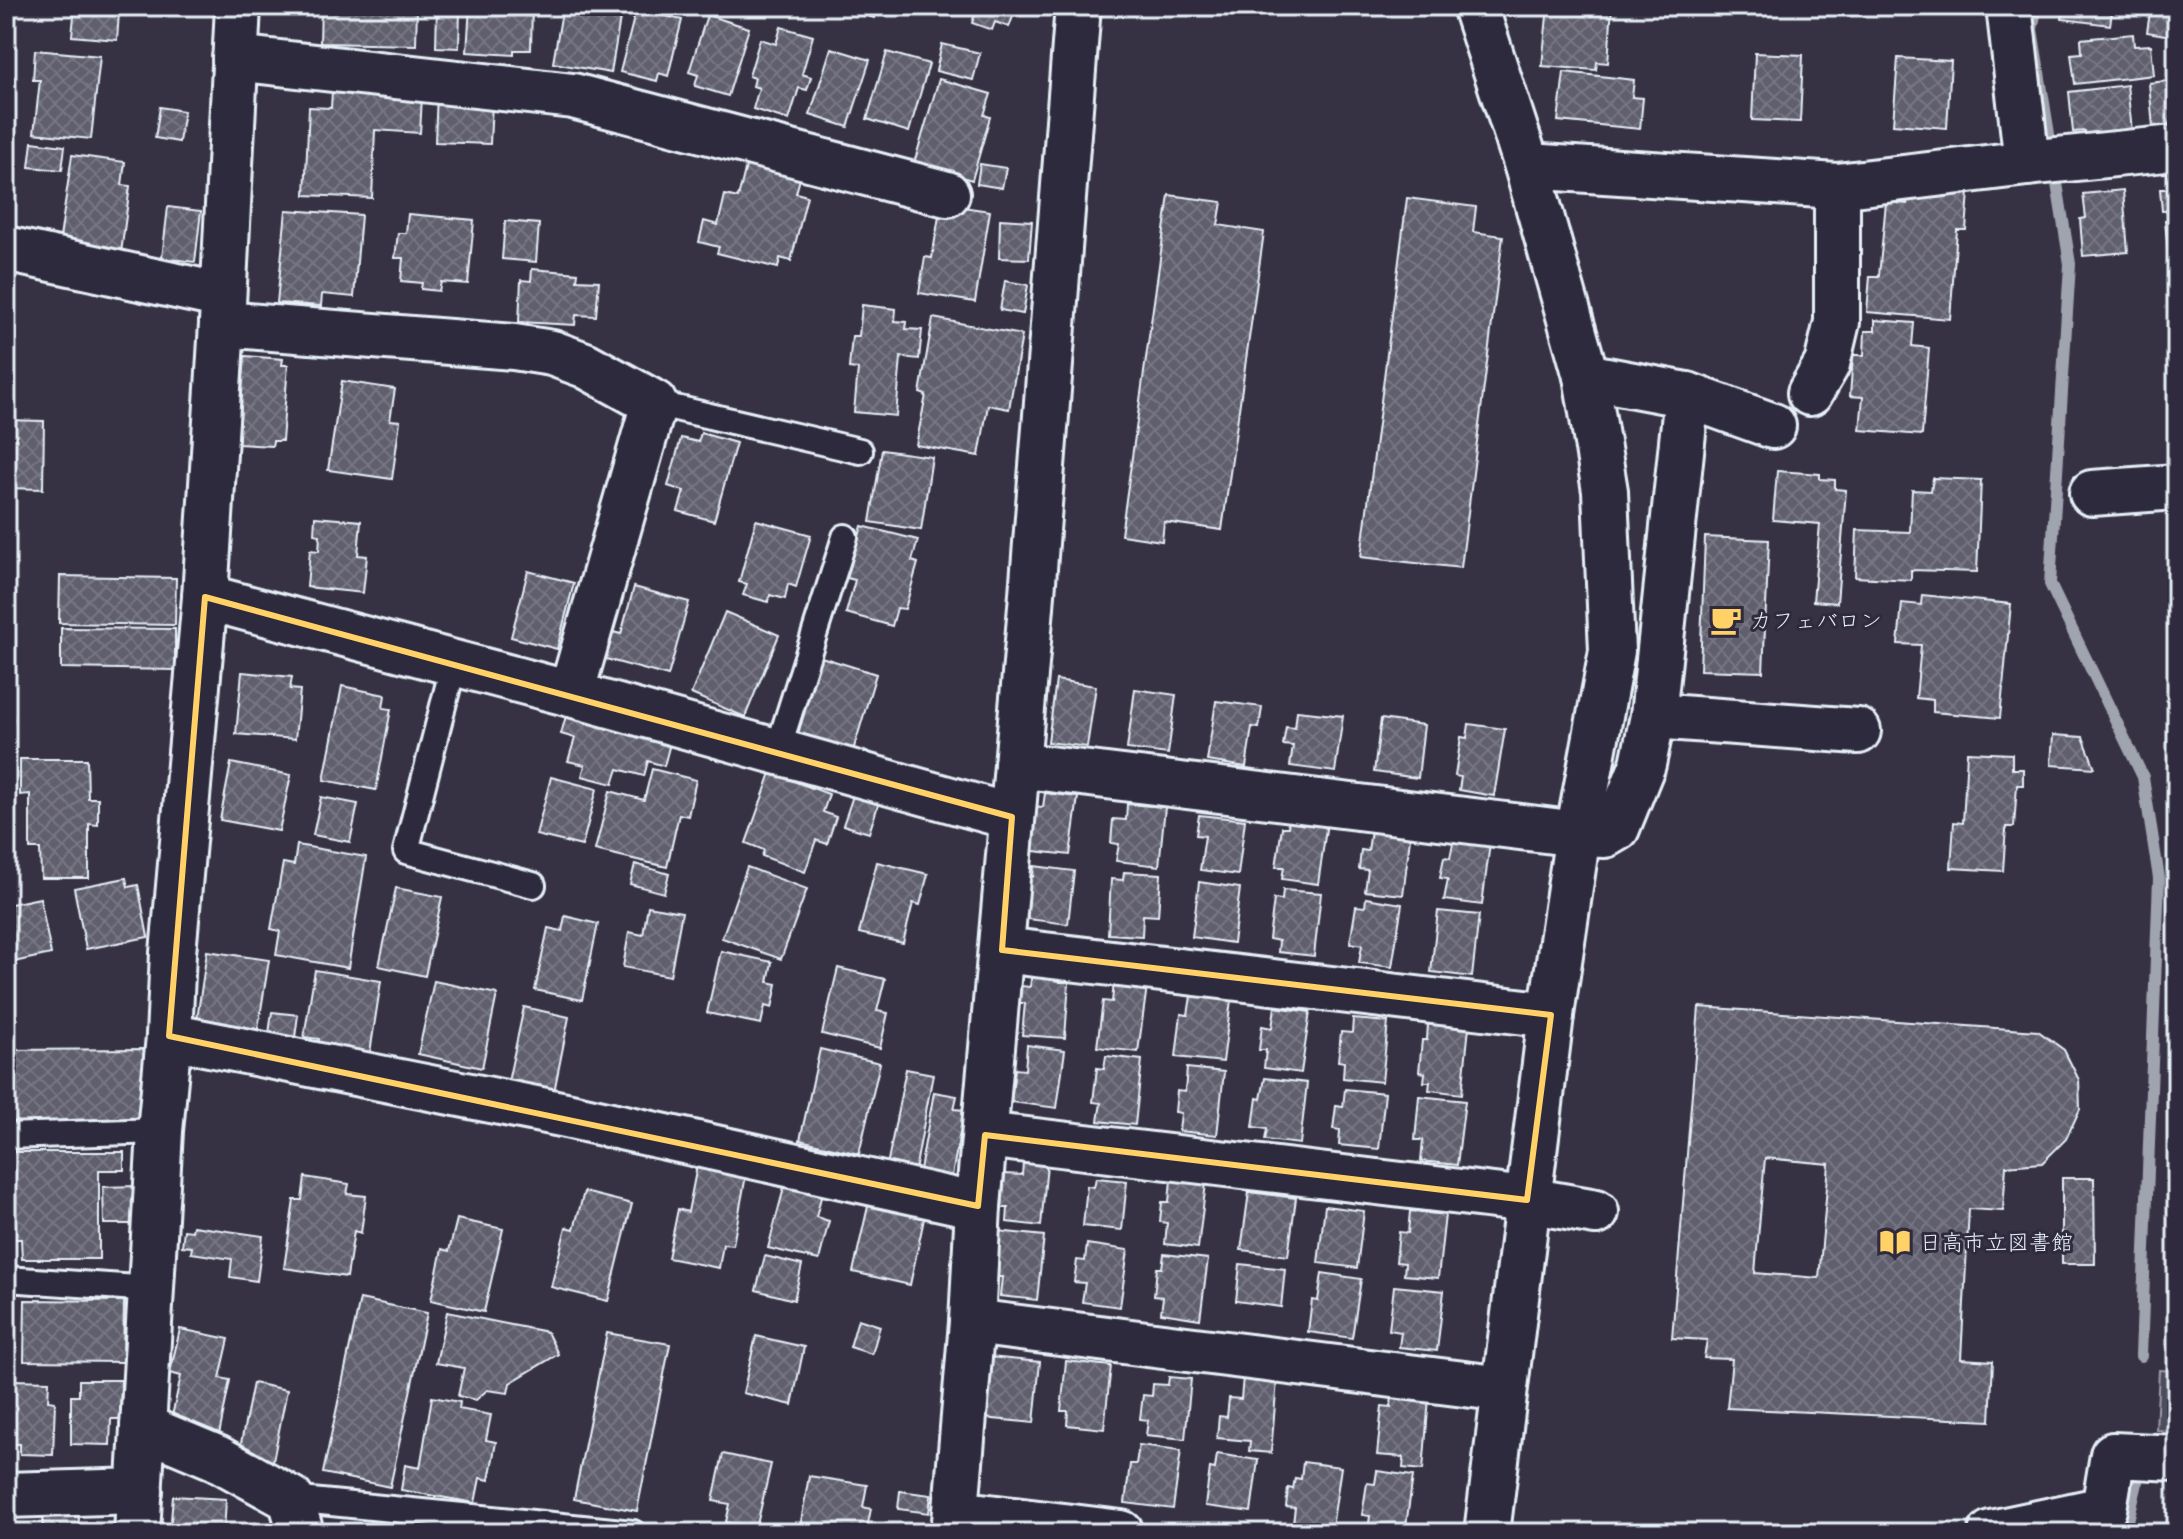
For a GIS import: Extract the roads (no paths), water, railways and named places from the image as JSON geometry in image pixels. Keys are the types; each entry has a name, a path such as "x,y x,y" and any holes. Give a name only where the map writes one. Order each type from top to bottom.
{"street":[{"path":"6,1495 138,1512 173,953 205,597 238,6"},
{"path":"1078,6 1031,607 978,1206 972,1322 955,1523 1121,1533"},
{"path":"1475,6 1527,166 1586,376 1605,491 1612,651 1578,834 1551,1015 1487,1533"},
{"path":"2009,6 2027,163"},
{"path":"235,58 573,96 947,194"},
{"path":"1527,166 1837,186 2175,148"},
{"path":"1810,393 1827,364 1837,322 1837,186"},
{"path":"6,249 222,310 552,353 585,365 654,403 571,694"},
{"path":"1586,376 1687,395 1773,426"},
{"path":"1017,765 1605,835 1617,828 1643,764 1653,716 1687,395"},
{"path":"2092,493 2177,487"},
{"path":"205,597 571,694 1012,817"},
{"path":"1653,716 1858,731"},
{"path":"1002,950 1551,1015"},
{"path":"169,1036 566,1115 978,1206"},
{"path":"985,1135 1527,1200 1596,1212"},
{"path":"972,1322 1504,1389"},
{"path":"143,1427 217,1458 296,1516"},
{"path":"1991,1533 2104,1509 2113,1455 2177,1458"}],"lane":[{"path":"654,403 860,451"},
{"path":"777,752 845,537"},
{"path":"454,663 406,851 533,885"},
{"path":"6,1136 160,1131"},
{"path":"6,1279 152,1289"},
{"path":"296,1516 633,1533"}],"waterway":[{"path":"2037,6 2032,29 2070,264 2050,584 2143,777 2159,878 2141,1356"},
{"path":"2125,1533 2137,1483"}],"place":[{"name":"カフェバロン","path":"1726,620"},
{"name":"日高市立図書館","path":"1895,1242"}]}
